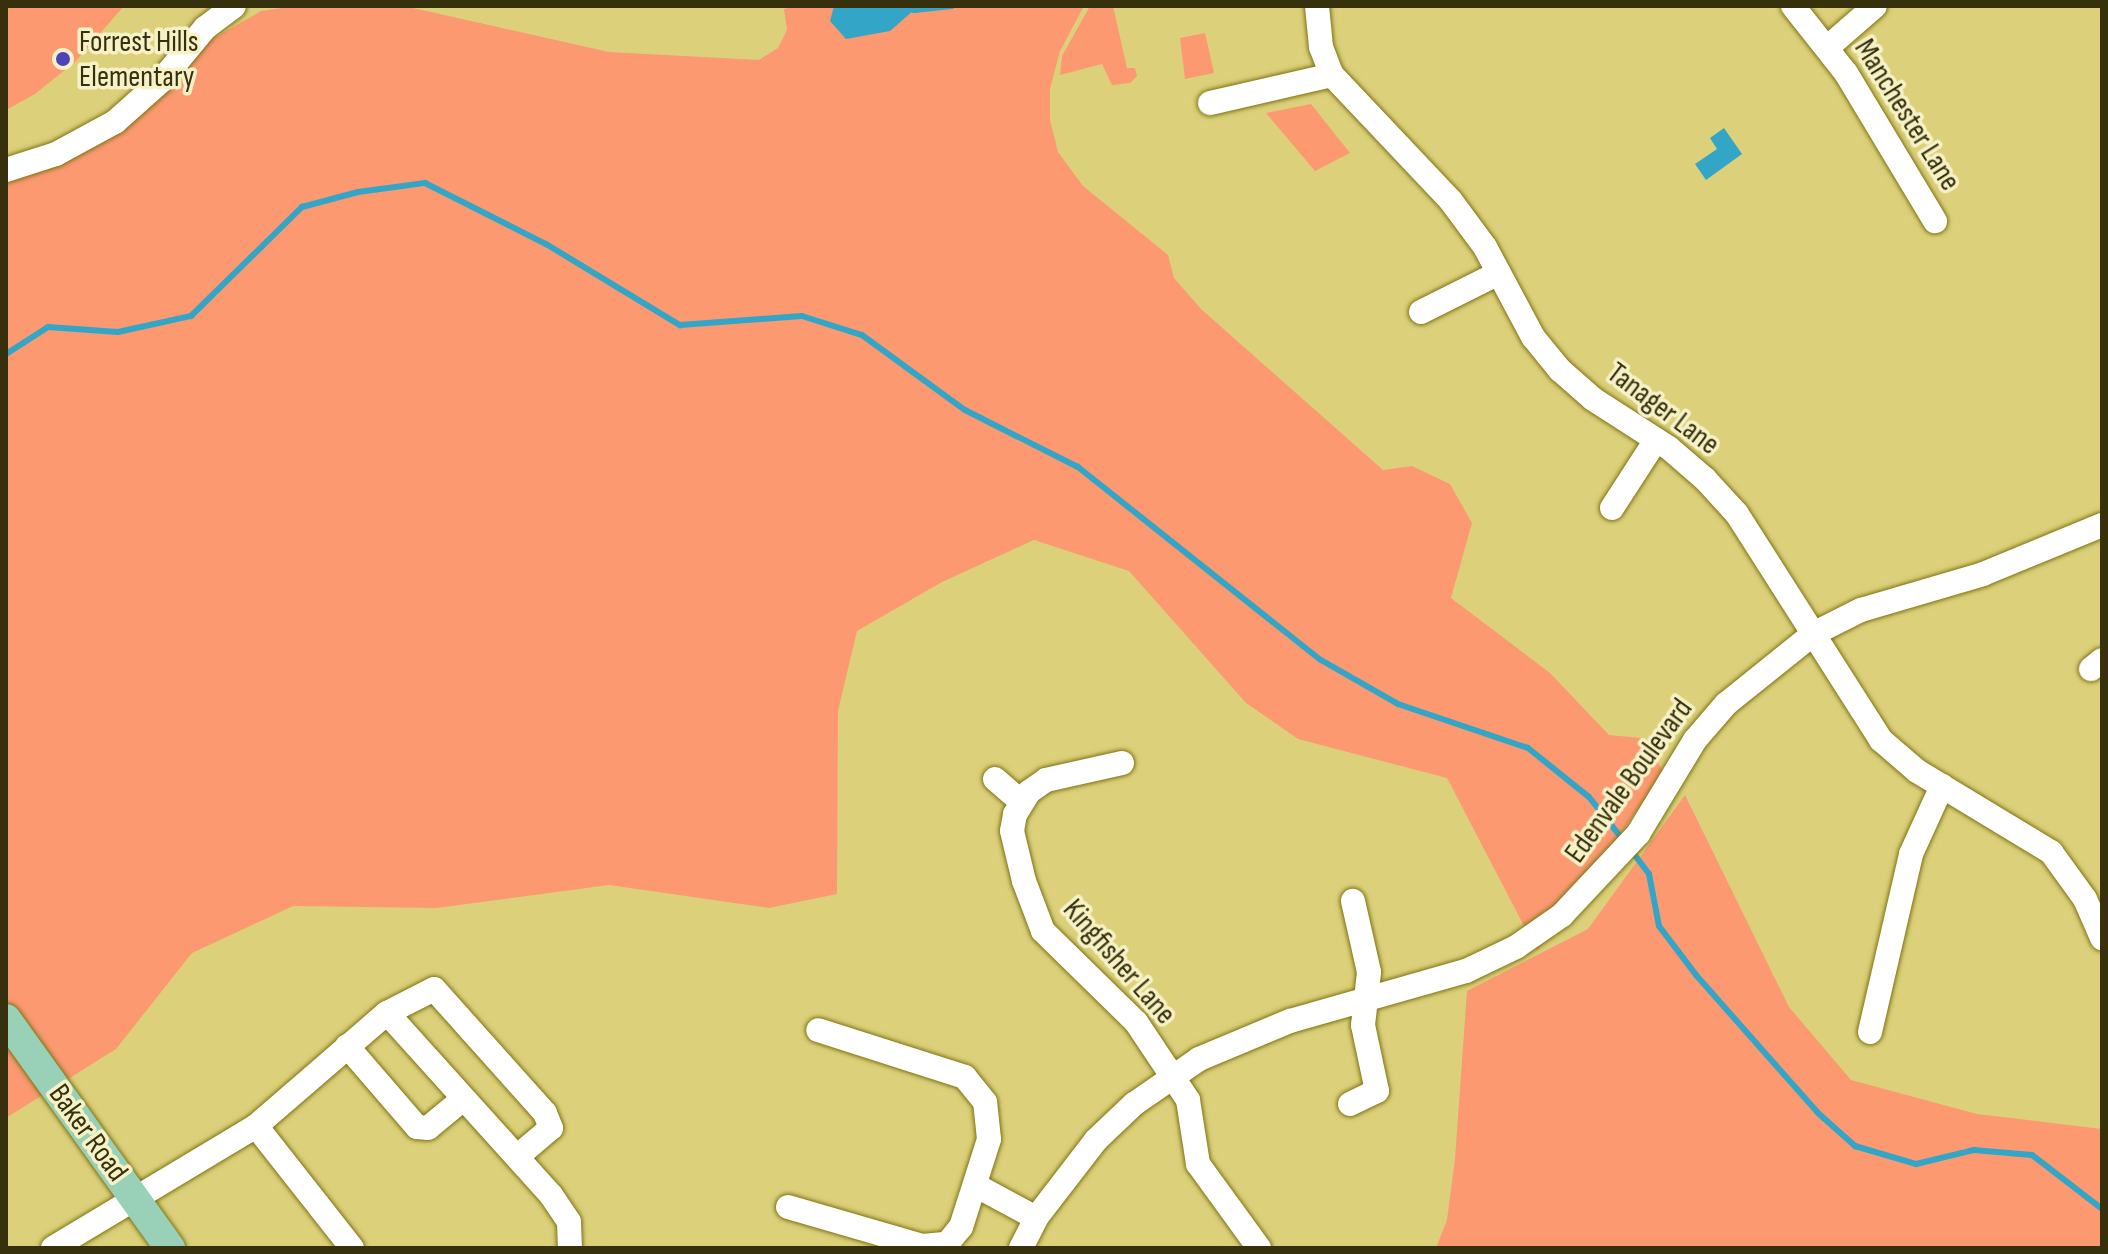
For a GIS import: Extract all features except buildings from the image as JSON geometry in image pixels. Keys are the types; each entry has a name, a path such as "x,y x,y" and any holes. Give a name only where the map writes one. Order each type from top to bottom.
{"main road":[{"name":"Baker Road","path":"6,1019 170,1248"}],"street":[{"path":"6,170 56,154 115,122 161,81 205,28 234,6"},
{"name":"Tanager Lane","path":"1317,6 1321,47 1332,75 1451,201 1499,273 1533,337 1560,370 1593,399 1656,440 1705,479 1737,514 1881,740 1942,786 2051,852 2085,899 2102,938"},
{"name":"Manchester Lane","path":"1793,6 1828,47 1935,221"},
{"path":"1828,47 1875,6"},
{"path":"1210,103 1332,75"},
{"path":"1421,312 1499,273"},
{"path":"1612,508 1656,440"},
{"name":"Edenvale Boulevard","path":"2036,555 2102,508"},
{"name":"Edenvale Boulevard","path":"1021,1248 1036,1218 1096,1140 1172,1076 1238,1040 1466,971 1516,947 1562,915 1603,877 1638,834 1695,740 1726,704 1813,634 1912,591 2036,555 2102,525"},
{"path":"995,779 1021,802 1046,780 1122,763"},
{"path":"1870,1032 1911,854 1942,786"},
{"name":"Kingfisher Lane","path":"1021,802 1012,831 1043,931 1119,1003 1172,1076 1188,1100 1198,1164 1259,1248"},
{"path":"1350,1104 1377,1091 1363,1025 1369,972 1353,901"},
{"path":"53,1248 133,1196 256,1126 387,1013 434,989 545,1113 551,1128 518,1156"},
{"path":"387,1013 518,1156 569,1222 570,1248"},
{"path":"788,1207 936,1247 955,1237 975,1185 990,1119 977,1088 949,1068 818,1030"},
{"path":"347,1046 417,1127 428,1128 463,1099"},
{"path":"256,1126 352,1248"},
{"path":"975,1185 1036,1218"}],"shaded area":[{"path":"6,6 124,6 75,62 35,94 6,110"},
{"path":"296,6 404,6 609,52 759,60 778,48 787,30 784,9 792,7 1084,6 1060,51 1050,89 1050,120 1058,152 1083,186 1168,255 1174,278 1201,309 1383,470 1412,466 1450,484 1472,523 1451,598 1550,673 1609,735 1641,738 1664,772 1537,951 1447,778 1298,739 1246,703 1129,571 1034,540 942,582 857,631 838,711 837,894 769,908 609,885 436,908 293,906 192,953 116,1049 6,1118 6,179 62,163 209,41 261,11"},
{"path":"1090,6 1113,6 1127,68 1135,68 1137,76 1130,83 1112,85 1102,64 1060,75 1062,56"},
{"path":"1205,33 1214,73 1185,79 1180,38"},
{"path":"1311,104 1350,153 1315,171 1266,113"},
{"path":"1685,795 1789,1007 1851,1080 1977,1114 2102,1129 2102,1248 1436,1248 1447,1220 1455,1159 1467,991 1588,929"}],"water":[{"path":"834,6 908,6 914,10 890,31 846,39 830,21"},
{"path":"1724,128 1742,154 1706,180 1695,164 1717,149 1710,138"}],"waterway":[{"path":"939,6 914,10 952,6"},
{"path":"6,354 48,327 118,332 191,316 302,207 358,192 425,183 546,244 680,325 802,316 862,335 965,410 1078,467 1321,660 1398,704 1528,748 1589,797 1624,841"},
{"path":"1631,850 1649,874 1659,926 1696,975 1818,1113 1855,1146 1916,1164 1974,1150 2032,1155 2102,1209"}],"place":[{"name":"Forrest Hills Elementary","path":"63,59"}]}
